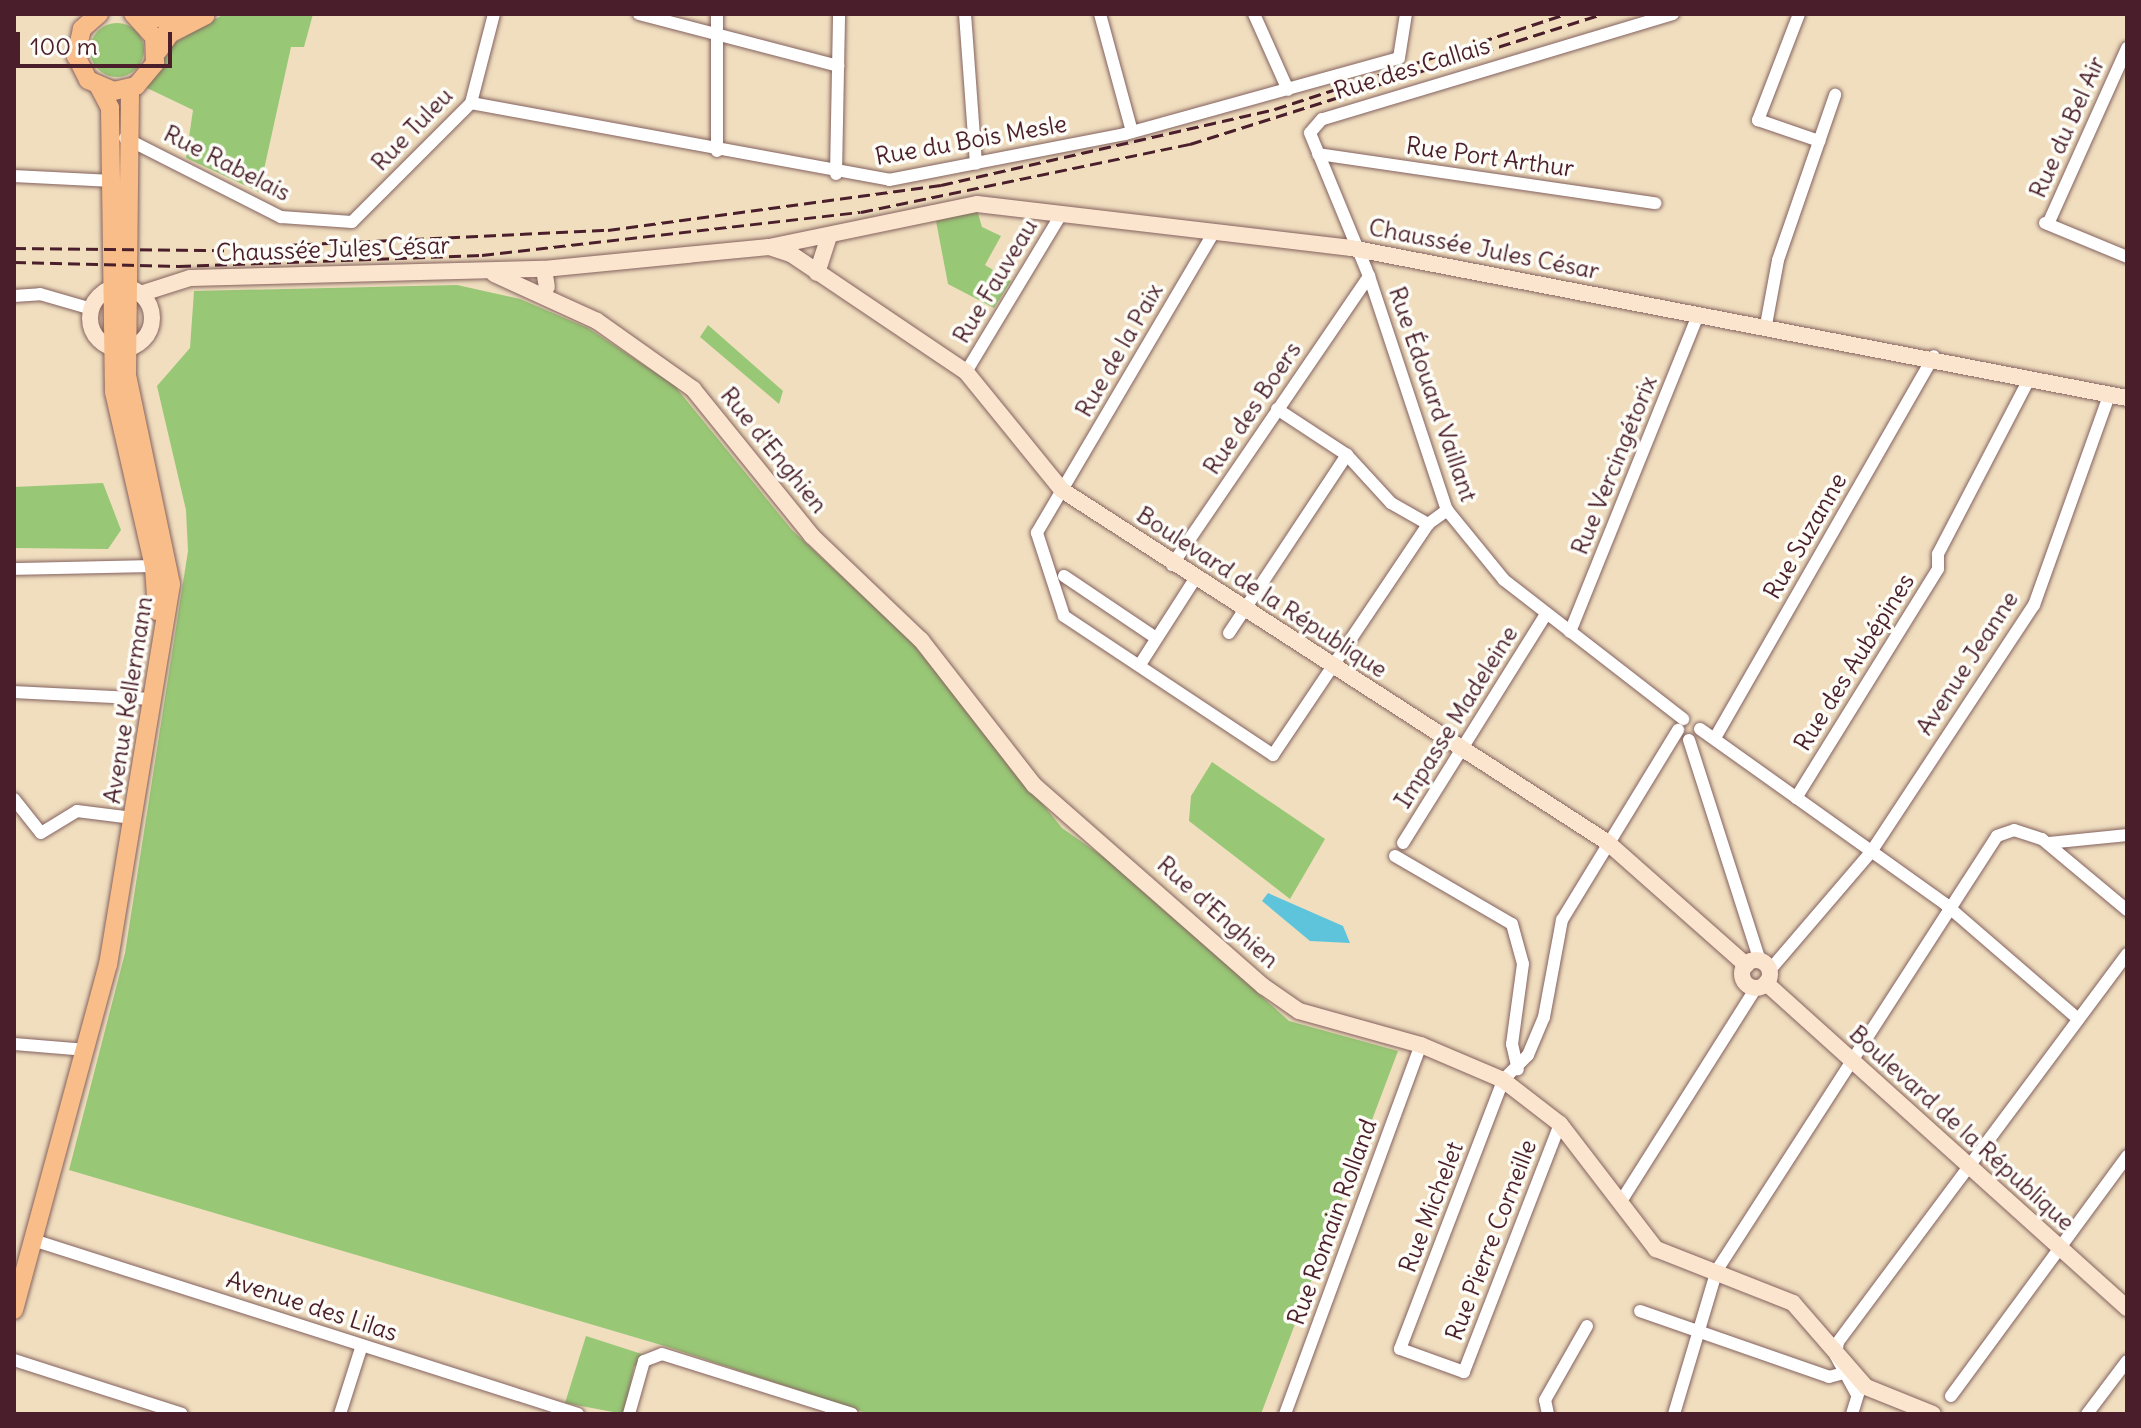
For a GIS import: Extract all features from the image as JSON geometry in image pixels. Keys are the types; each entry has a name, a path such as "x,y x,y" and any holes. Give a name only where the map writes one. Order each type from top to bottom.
{"highway":[{"path":"137,16 175,14"},
{"path":"157,49 169,32 204,14"}],"main road":[{"name":"Avenue Kellermann","path":"96,15 79,36 76,56 110,108 112,181 126,290"},
{"path":"99,87 130,89 148,76 157,49 137,16"},
{"name":"Avenue Kellermann","path":"14,1310 83,1049 129,819 148,698 162,566 120,348 126,290 124,138 130,89"},
{"name":"Avenue Kellermann","path":"14,1287 83,1049"}],"street":[{"name":"Rue Tuleu","path":"358,219 471,103 494,14"},
{"path":"639,14 838,66"},
{"path":"717,14 717,151"},
{"path":"836,174 839,14"},
{"path":"965,14 976,164"},
{"path":"1100,14 1132,132"},
{"path":"1254,14 1288,90"},
{"name":"Rue du Bois Mesle","path":"471,103 836,174 889,180 1132,132 1399,58 1406,14"},
{"name":"Rue des Callais","path":"1310,133 1322,119 1673,14"},
{"path":"1799,14 1758,120 1819,141"},
{"name":"Rue du Bel Air","path":"2127,48 2047,223 2127,257"},
{"path":"1766,325 1778,260 1835,95"},
{"name":"Rue Édouard Vaillant","path":"1310,133 1360,251 1447,510 1504,580 1681,724"},
{"name":"Rue Rabelais","path":"124,138 290,220 358,219"},
{"name":"Rue Port Arthur","path":"1318,154 1655,203"},
{"path":"14,176 112,181"},
{"name":"Chaussée Jules César","path":"540,284 562,266 769,247 977,204 1360,251 1934,356 2127,398"},
{"name":"Rue Fauveau","path":"966,372 1062,213"},
{"name":"Rue de la Paix","path":"1214,232 1037,533 1055,600 1064,616 1141,663 1273,755 1335,667"},
{"path":"817,273 829,236"},
{"name":"Boulevard de la République","path":"769,247 817,273 966,372 1062,490 1172,565 1607,842 1760,974 1853,1063 2127,1308"},
{"name":"Chaussée Jules César","path":"126,290 190,278 477,269 526,269 540,284"},
{"name":"Chaussée Jules César","path":"477,269 540,284"},
{"name":"Rue des Boers","path":"1172,565 1369,276"},
{"name":"Chaussée Jules César","path":"151,311 190,278"},
{"name":"Rue d'Enghien","path":"540,284 559,304 624,337 693,389 812,536 921,640 1034,785 1263,986 1299,1011 1421,1045 1503,1080 1560,1124 1656,1249 1714,1276 1793,1303 1820,1328 1853,1379 1933,1414"},
{"path":"14,296 40,294 92,309 126,290 151,311 146,336 120,348 92,330 92,309"},
{"name":"Rue Vercingétorix","path":"1570,632 1698,315"},
{"name":"Rue Suzanne","path":"1715,738 1934,356"},
{"name":"Rue des Aubépines","path":"1796,798 1938,569 1938,554 2030,377"},
{"name":"Avenue Jeanne","path":"1620,1203 1760,974 1871,852 2034,605 2109,395"},
{"path":"1277,409 1347,455 1391,503 1428,524"},
{"path":"1229,633 1347,455"},
{"path":"1335,667 1428,524 1447,510"},
{"path":"14,569 162,566"},
{"path":"1064,576 1156,638"},
{"path":"1141,663 1195,579"},
{"name":"Impasse Madeleine","path":"1403,843 1546,614"},
{"path":"14,692 148,698"},
{"path":"1503,1080 1518,1069 1553,986 1562,920 1681,724 1696,720 1700,729 1949,909 2078,1019"},
{"path":"1681,724 1689,740 1760,974"},
{"path":"1689,740 1700,729"},
{"path":"14,799 41,833 77,811 129,819"},
{"path":"1674,1414 1714,1276 1997,836 2025,832 2048,843 2127,910"},
{"path":"2048,843 2127,835"},
{"path":"1395,856 1512,924 1523,964 1512,1044 1518,1069"},
{"path":"1836,1356 1844,1334 2127,954"},
{"path":"14,1044 83,1049"},
{"name":"Rue Romain Rolland","path":"1285,1414 1421,1045"},
{"name":"Rue Michelet","path":"1464,1372 1400,1349 1503,1080"},
{"name":"Rue Pierre Corneille","path":"1464,1372 1560,1124"},
{"path":"1951,1396 2127,1156"},
{"name":"Avenue des Lilas","path":"33,1240 578,1414"},
{"path":"1640,1311 1829,1377 1853,1379 1852,1414"},
{"path":"1548,1414 1545,1400 1587,1326"},
{"path":"1820,1328 1844,1334"},
{"path":"340,1414 362,1345"},
{"path":"629,1414 644,1361 662,1354 852,1414"},
{"path":"14,1360 182,1414"},
{"path":"2087,1414 2127,1361"}],"green space":[{"path":"224,14 313,14 304,47 291,47 259,192 186,158 193,110 145,87 171,45"},
{"path":"117,23 136,31 144,50 136,69 117,77 98,69 90,50 98,31"},
{"path":"977,210 982,227 1001,236 985,265 1011,281 994,308 948,284 936,221"},
{"path":"457,285 520,299 588,328 674,385 792,530 911,641 1062,828 1122,870 1289,1021 1398,1051 1261,1414 869,1414 668,1347 69,1170 125,953 188,551 186,510 157,386 190,348 194,291"},
{"path":"708,325 783,391 779,404 700,337"},
{"path":"103,483 121,530 108,549 14,548 14,487"},
{"path":"1212,762 1325,839 1290,899 1189,821 1191,796"},
{"path":"586,1336 645,1355 634,1367 624,1414 565,1403"}],"water":[{"path":"1268,893 1343,926 1350,943 1310,941 1262,901"}],"railway":[{"path":"286,245 608,230 941,185 1275,109 1565,14"},
{"path":"14,262 179,266 482,255 861,212 1190,144 1603,14"},
{"path":"14,248 299,251"}]}
